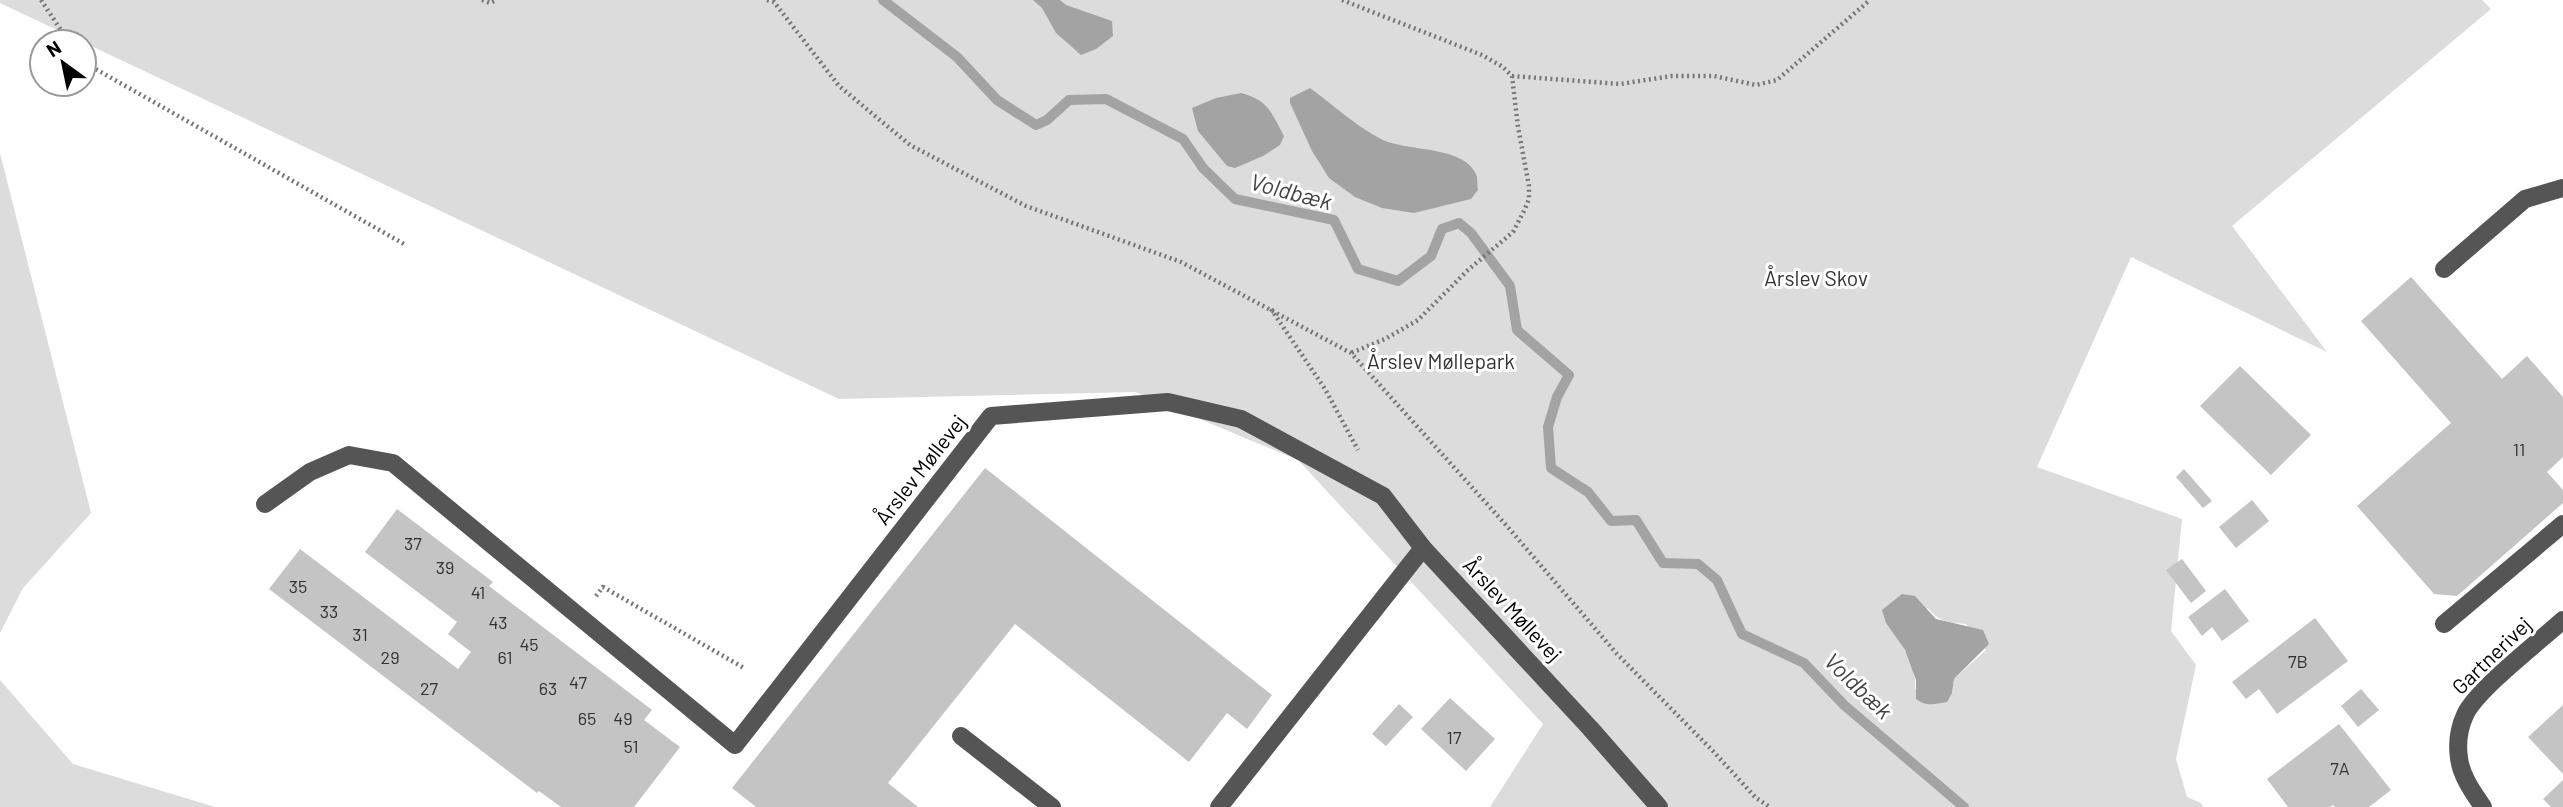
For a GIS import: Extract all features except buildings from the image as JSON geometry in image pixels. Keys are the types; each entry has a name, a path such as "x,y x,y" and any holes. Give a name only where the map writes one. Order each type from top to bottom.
{"street":[{"path":"2444,269 2525,199 2563,188"},
{"name":"Årslev Møllevej","path":"265,503 310,472 349,455 393,463 735,745 992,416 1168,402 1241,419 1383,496 1423,548 1590,728 1649,804"},
{"path":"2444,624 2563,524"},
{"path":"1220,807 1423,548"},
{"name":"Gartnerivej","path":"2483,807 2467,782 2459,760 2459,737 2465,714 2481,694 2563,620"},
{"path":"961,736 1052,807"}],"path":[{"path":"41,0 60,28"},
{"path":"482,0 490,3 496,0"},
{"path":"767,0 774,2 839,86 910,145 1026,206 1181,262 1351,353 1506,525 1617,654 1712,750 1756,799 1770,807"},
{"path":"1342,0 1482,55 1503,66 1512,76 1529,186 1529,199 1513,232 1501,244 1468,270 1418,320 1385,339 1351,353"},
{"path":"1512,76 1620,84 1672,76 1714,76 1756,85 1777,80 1870,0"},
{"path":"98,69 404,244"},
{"path":"1270,308 1325,389 1383,496"},
{"path":"580,617 603,587 744,668"}],"green space":[{"name":"Årslev Skov","path":"0,0 2482,0 2491,9 2232,226 2327,352 2131,257 2037,467 2182,519 2171,631 2196,665 2176,759 2187,797 2201,803 2203,807 1490,807 1543,724 1298,460 1135,392 839,399 98,49 98,28 53,28 0,3","holes":["1928,608 1945,621 1966,624 1986,650 1954,679 1952,693 1915,689 1911,663 1886,623"]},
{"path":"0,153 91,513 23,588 0,633"},
{"path":"0,680 73,764 215,807 0,807"}],"shaded area":[{"path":"1033,0 1060,0 1066,5 1112,21 1113,36 1096,49 1081,55 1056,33 1042,8"},
{"path":"1310,88 1381,139 1459,158 1476,174 1478,190 1471,199 1414,213 1382,208 1355,197 1329,178 1312,151 1290,103 1290,98"},
{"path":"1241,93 1263,103 1284,136 1280,145 1235,168 1227,166 1198,131 1192,108 1216,98"},
{"path":"1902,594 1915,596 1936,619 1983,630 1989,644 1954,679 1952,693 1947,702 1927,704 1916,699 1916,680 1905,650 1886,623 1882,610"}],"waterway":[{"name":"Voldbæk","path":"883,0 957,57 997,100 1036,125 1047,120 1069,100 1106,99 1183,139 1203,168 1235,199 1334,220 1358,269 1398,281 1431,256 1442,229 1459,223 1471,233 1510,286 1517,330 1569,375 1557,397 1548,427 1551,468 1588,492 1611,521 1636,520 1663,563 1698,564 1717,580 1742,634 1804,663 1844,705 1964,807"}],"park label":[{"name":"Årslev Møllepark","path":"1441,362"}]}
